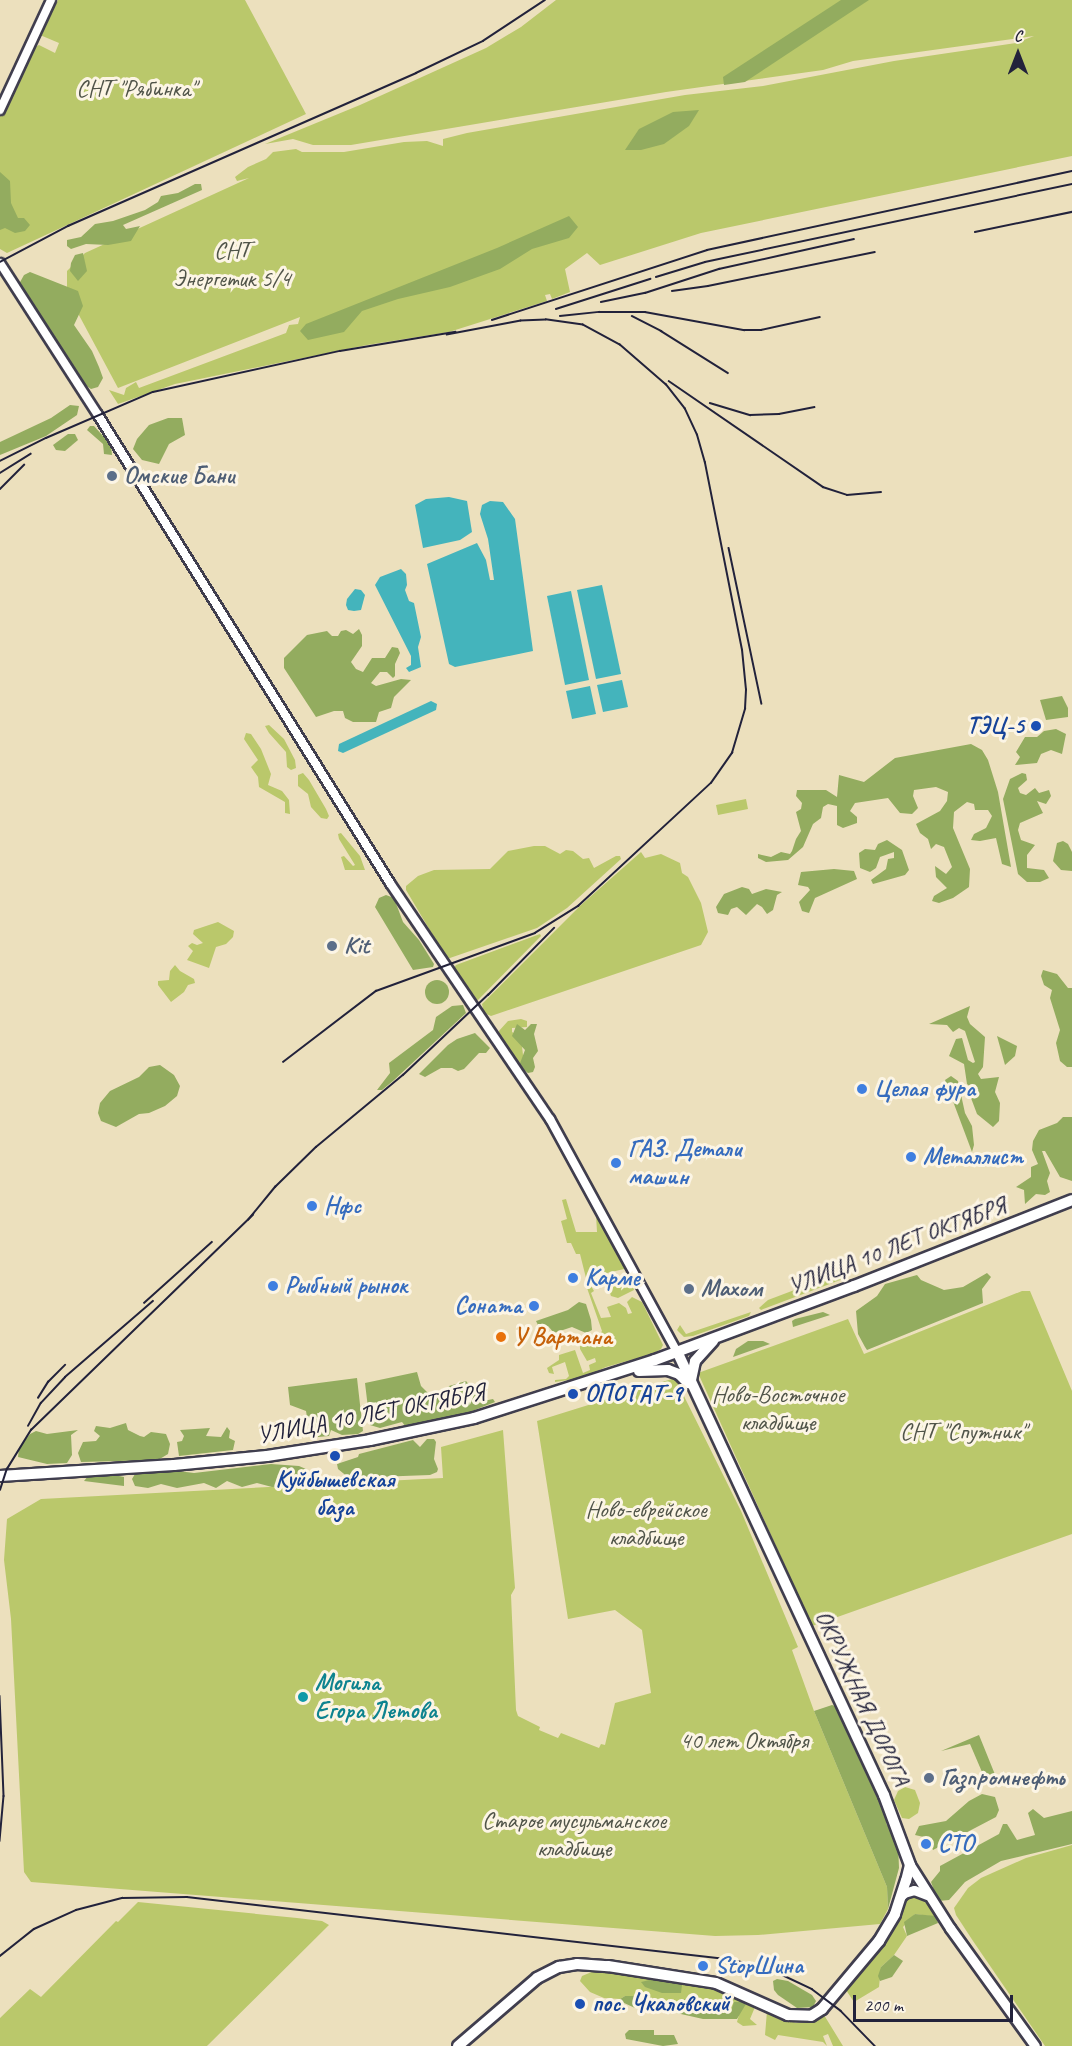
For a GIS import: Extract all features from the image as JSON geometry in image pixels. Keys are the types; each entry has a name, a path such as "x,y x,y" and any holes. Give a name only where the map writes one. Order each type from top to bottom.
{"main road":[{"name":"УЛИЦА 10 ЛЕТ ОКТЯБРЯ","path":"0,1476 219,1462 337,1446 474,1418 677,1352 854,1286 1072,1200"},
{"path":"692,1387 695,1361 703,1349 723,1334"},
{"name":"ОКРУЖНАЯ ДОРОГА","path":"677,1352 884,1795 910,1865 929,1896 1035,2046"},
{"path":"622,1371 668,1370 679,1374 692,1387"},
{"path":"458,2046 537,1978 559,1967 584,1964 716,1983 788,2015 807,2017 822,2009 879,1941 895,1914 910,1865"},
{"path":"900,1897 914,1890 929,1896"}],"street":[{"path":"0,110 51,0"},
{"path":"0,263 98,415 390,883 550,1119 677,1352"}],"green space":[{"name":"СНТ \"Рябинка\"","path":"58,0 245,0 306,114 7,253 0,249 0,117 35,47 39,45 55,53 59,43 40,35"},
{"name":"СНТ Энергетик 5/4","path":"556,0 1072,0 1072,156 701,233 600,265 587,253 565,269 570,292 552,299 550,294 545,295 547,301 449,332 367,345 175,384 118,404 109,390 124,395 126,388 136,382 139,388 286,333 289,325 298,324 300,317 118,388 73,304 67,287 67,271 85,253 249,178 237,181 235,177 248,167 266,159 273,152 296,149 302,152 344,152 404,142 427,141 443,146 443,139 467,133 685,95 763,86 894,61 1016,43 1034,36 853,61 823,70 666,92 351,145 313,145 293,139 265,144 360,105 486,48 521,27"},
{"path":"841,0 869,0 745,82 724,85 723,77"},
{"path":"699,110 689,126 664,144 641,150 625,150 639,129 673,112"},
{"path":"0,172 10,181 11,203 18,218 24,218 30,225 25,231 15,233 5,228 0,230"},
{"path":"195,184 201,184 202,190 123,225 126,229 140,226 131,241 108,245 86,244 71,249 67,246 67,240 81,237 95,224 113,221 145,210 158,202 161,196 178,193"},
{"path":"569,216 578,227 569,238 532,249 500,269 450,287 398,299 362,311 344,332 308,340 300,331 306,324 497,248"},
{"path":"83,253 87,271 78,281 70,271 71,263 75,255"},
{"path":"30,272 78,291 83,306 74,325 92,351 99,367 103,378 98,387 91,389 84,384 19,284 24,275"},
{"path":"70,405 79,406 77,415 46,436 0,455 0,442 51,418"},
{"path":"168,418 182,418 185,435 169,444 159,464 142,460 133,449 137,439 149,425"},
{"path":"90,426 94,426 111,445 112,455 104,454 103,444 87,430"},
{"path":"68,434 75,434 78,440 65,451 56,450 53,445"},
{"path":"359,629 362,635 362,646 351,662 356,669 363,672 372,658 385,658 392,647 398,648 400,653 395,664 395,676 393,678 387,672 380,672 371,683 376,686 401,679 411,680 394,697 391,708 379,712 376,722 353,722 345,718 343,711 334,711 316,717 284,668 284,658 307,635 327,631 332,636 338,636 341,631 346,630 353,634"},
{"path":"1062,696 1068,708 1068,717 1046,720 1040,700"},
{"path":"269,725 284,739 295,760 296,768 291,770 287,767 286,752 269,733 265,726"},
{"path":"1056,729 1066,734 1062,754 1051,750 1041,754 1037,763 1015,765 1020,757 1016,752 1025,737 1037,737 1044,731"},
{"path":"246,733 251,734 261,749 271,774 268,785 282,791 289,800 290,814 285,813 285,802 259,787 258,777 251,767 258,760 244,739"},
{"path":"971,744 982,750 988,760 998,792 1011,867 1002,864 996,838 971,840 974,834 986,828 992,816 988,810 975,810 974,804 967,802 954,812 953,828 970,869 969,887 953,898 939,903 932,901 934,896 947,888 936,877 935,866 946,874 952,867 944,847 936,844 931,849 928,839 920,833 916,824 940,811 947,801 948,792 936,787 914,790 913,796 918,808 912,814 900,813 888,798 855,803 850,811 857,817 857,823 843,828 837,825 837,806 828,804 823,807 821,818 813,824 803,847 788,860 766,862 758,858 758,854 771,857 781,852 790,854 792,851 801,831 796,812 801,809 802,803 796,796 797,790 826,790 837,797 839,775 864,782 895,758"},
{"path":"303,773 326,809 329,816 327,819 321,818 311,807 308,794 298,786 298,775"},
{"path":"1022,773 1026,774 1027,780 1018,788 1020,793 1026,795 1035,788 1039,793 1049,790 1051,796 1046,804 1037,801 1043,813 1020,823 1018,830 1021,840 1035,845 1027,855 1027,868 1044,870 1049,878 1040,882 1027,882 1018,874 1003,799 1010,779"},
{"path":"746,799 748,809 718,815 716,805"},
{"path":"341,833 360,856 365,870 345,870 341,857 344,856 353,866 355,865 339,839 338,834"},
{"path":"887,840 902,850 909,870 905,875 873,884 871,880 886,869 888,859 894,858 894,852 880,857 876,868 870,872 860,868 859,853 865,849 875,850 878,844"},
{"path":"1063,841 1068,844 1072,852 1072,871 1061,870 1053,861 1057,843"},
{"path":"545,846 560,854 566,850 573,851 583,859 589,858 594,868 616,856 620,856 621,859 567,908 537,928 447,959 406,890 406,886 418,876 434,870 490,869 508,851"},
{"path":"641,852 645,858 661,854 680,863 682,873 688,877 701,903 708,932 701,945 491,1016 484,1013 482,1004 581,905"},
{"path":"834,869 854,871 857,879 815,898 809,913 802,911 799,902 810,890 808,887 798,885 801,872"},
{"path":"742,887 749,889 752,894 766,889 782,892 777,895 773,910 767,914 757,904 746,915 737,907 731,909 728,915 718,913 716,907 724,894"},
{"path":"386,895 394,898 403,922 419,940 434,964 433,967 413,970 375,907 379,898"},
{"path":"218,922 234,931 233,937 226,944 216,947 209,968 187,960 193,951 188,946 192,943 197,945 203,943 193,934 194,930"},
{"path":"540,934 541,936 478,1000 474,1000 453,969 456,965"},
{"path":"175,965 180,971 194,979 195,983 188,985 184,992 171,1002 158,985 158,981 169,980 170,971"},
{"path":"1043,970 1057,974 1068,988 1072,988 1072,1067 1067,1067 1060,1061 1056,1043 1060,1030 1050,998 1052,990 1044,985 1041,976"},
{"path":"437,980 442,981 448,987 448,997 442,1003 437,1004 432,1003 426,997 425,992 426,987 432,981"},
{"path":"463,1005 466,1013 393,1081 382,1090 377,1090 390,1073 389,1063 433,1030 436,1017 452,1006"},
{"path":"970,1006 967,1017 970,1024 985,1037 983,1067 978,1074 981,1079 999,1077 995,1092 1000,1103 999,1121 993,1127 977,1114 971,1098 974,1090 967,1084 964,1064 949,1056 956,1039 962,1038 968,1060 975,1062 965,1031 959,1028 953,1032 947,1025 929,1024"},
{"path":"521,1019 527,1021 527,1027 512,1028 512,1032 521,1038 523,1055 531,1069 518,1064 498,1032 508,1021"},
{"path":"517,1024 525,1030 531,1024 537,1024 534,1034 538,1051 533,1058 535,1067 533,1072 528,1073 519,1066 525,1050 512,1036"},
{"path":"475,1033 490,1048 486,1053 479,1053 464,1069 458,1071 452,1068 441,1068 425,1077 419,1074 448,1045 457,1039"},
{"path":"997,1036 1017,1046 1015,1056 1005,1065"},
{"path":"160,1065 174,1075 180,1086 177,1096 165,1106 149,1113 139,1114 116,1127 101,1121 98,1113 100,1103 110,1091 139,1077 149,1067"},
{"path":"951,1076 958,1081 965,1113 972,1126 974,1145 972,1152 945,1080"},
{"path":"1063,1117 1072,1117 1072,1181 1060,1177 1045,1151 1042,1151 1050,1173 1047,1181 1050,1192 1045,1195 1036,1194 1025,1204 1024,1190 1016,1187 1031,1177 1031,1167 1038,1164 1032,1150 1033,1141 1039,1130 1057,1123"},
{"path":"566,1199 576,1232 597,1232 596,1215 625,1266 624,1269 586,1278 580,1254 576,1254 571,1243 567,1243 561,1221 567,1219 562,1200"},
{"path":"987,1273 991,1277 982,1289 983,1303 867,1350 858,1334 856,1311 877,1296 885,1284 917,1275 921,1280 944,1290 963,1287"},
{"path":"834,1275 842,1275 843,1279 761,1310 759,1308 768,1300"},
{"path":"623,1278 632,1282 634,1290 618,1298 611,1296 606,1282"},
{"path":"591,1286 594,1291 591,1293 601,1318 611,1317 607,1307 619,1303 626,1308 628,1314 632,1313 627,1302 632,1297 642,1302 663,1345 661,1349 652,1354 606,1367 582,1378 555,1382 555,1380 566,1379 569,1376 565,1362 552,1367 554,1374 549,1373 547,1368 559,1360 559,1355 575,1350 583,1373 590,1370 589,1365 596,1362 595,1358 587,1361 580,1349 580,1346 596,1340 602,1331 587,1288"},
{"name":"СНТ \"Спутник\"","path":"1022,1291 1030,1291 1072,1391 1072,1534 812,1626 698,1373 848,1319 864,1354"},
{"path":"579,1302 586,1304 591,1320 592,1330 586,1333 572,1327 554,1333 548,1326 538,1325 536,1321 568,1310"},
{"path":"751,1312 749,1316 693,1336 684,1337 677,1330 680,1325 686,1334"},
{"path":"823,1312 830,1315 793,1327 792,1321 795,1319"},
{"path":"748,1341 763,1341 770,1344 733,1357 736,1349"},
{"path":"417,1372 421,1386 428,1393 442,1396 449,1386 466,1381 470,1386 483,1391 479,1402 493,1399 495,1402 467,1413 407,1428 402,1422 380,1428 370,1425 365,1383"},
{"path":"357,1378 363,1431 358,1434 342,1435 331,1430 329,1436 318,1437 317,1430 309,1429 306,1411 290,1405 288,1387"},
{"path":"675,1378 741,1511 798,1647 792,1650 814,1711 887,1887 888,1909 880,1924 758,1935 715,1936 31,1882 24,1872 11,1619 4,1560 7,1519 41,1499 443,1478 441,1447 503,1430 515,1588 511,1595 516,1710 518,1716 540,1727 539,1730 558,1738 561,1733 599,1748 601,1744 605,1745 615,1703 651,1693 642,1630 615,1610 568,1619 537,1421"},
{"path":"126,1423 128,1430 140,1436 144,1437 151,1432 166,1434 170,1444 168,1454 158,1460 81,1462 78,1453 83,1442 96,1441 100,1436 94,1431 96,1426 110,1428"},
{"path":"227,1427 230,1431 229,1438 235,1441 233,1450 179,1456 177,1442 182,1441 184,1436 180,1430 210,1428 206,1436 221,1437"},
{"path":"78,1430 71,1435 72,1455 67,1463 47,1464 18,1457 19,1448 30,1434 36,1431 47,1434"},
{"path":"427,1439 434,1439 436,1442 434,1459 438,1469 430,1475 349,1478 338,1469 337,1464 358,1457 359,1454 413,1440 420,1447"},
{"path":"271,1464 299,1466 306,1469 308,1478 305,1483 299,1485 272,1487 257,1483 242,1487 227,1481 216,1488 204,1483 177,1488 161,1484 148,1488 135,1486 132,1479 135,1474 178,1471 194,1473"},
{"path":"88,1476 124,1477 124,1486 84,1481"},
{"path":"835,1706 861,1757 884,1812 887,1825 894,1831 898,1842 899,1868 888,1909 887,1887 814,1711"},
{"path":"979,1735 996,1777 982,1772 970,1744 941,1751"},
{"path":"905,1787 915,1790 920,1803 918,1813 909,1819 902,1818 894,1800 898,1791"},
{"path":"982,1794 995,1797 999,1810 996,1817 933,1850 928,1838 915,1835 919,1826 946,1821 969,1801"},
{"path":"1033,1809 1044,1818 1072,1811 1072,1844 1001,1861 965,1882 949,1900 938,1901 931,1882 940,1871 940,1866 999,1834 1003,1824 1007,1824 1017,1840 1035,1835 1028,1813"},
{"path":"1072,1845 1072,2046 1045,2046 973,1941 954,1908 968,1888 981,1878 1026,1858"},
{"path":"914,1893 926,1899 937,1917 915,1914 903,1927 907,1936 894,1955 881,1967 879,1987 854,2002 846,1990 906,1897"},
{"path":"138,1902 322,1921 329,1925 207,2046 0,2046 0,2018 30,1989 41,1997 116,1921 118,1922"},
{"path":"915,1914 936,1916 938,1923 907,1936 904,1922"},
{"path":"894,1955 903,1961 892,1977 880,1981 878,1976 881,1967"},
{"path":"594,1971 658,1978 642,1983 679,1993 672,1981 721,1989 758,2008 755,2007 750,2019 757,2025 743,2026 737,2022 740,2011 746,2004 732,2011 695,2006 682,2000 673,2003 644,1996 604,1998 590,1992 580,1981 582,1976"},
{"path":"658,1978 682,1985 681,1993 662,1993 645,1987 641,1982"},
{"path":"777,1979 788,1981 812,1995 816,2001 813,2007 797,2008 778,1995 774,1990 773,1981"},
{"path":"625,1996 644,1996 673,2003 685,1999 695,2006 731,2011 734,2002 746,2004 737,2019 703,2019 672,2012 635,2008 622,2002 620,1999"},
{"path":"767,2011 796,2023 816,2021 824,2015 843,2046 833,2046 828,2034 823,2036 827,2046 823,2042 778,2035 775,2040 765,2035"},
{"path":"629,2030 654,2030 654,2035 674,2035 678,2044 663,2046 626,2039 625,2034"}],"water":[{"path":"449,497 467,501 472,532 460,540 423,548 415,505 426,499"},
{"path":"490,501 503,502 515,519 533,651 455,667 449,664 427,564 477,543 486,560 490,580 494,580 488,539 480,514 482,505"},
{"path":"401,569 406,574 405,590 409,601 414,603 421,637 418,647 421,667 409,672 406,668 411,665 411,656 375,585 380,577"},
{"path":"602,585 621,674 596,679 577,590"},
{"path":"355,589 361,590 365,595 361,610 348,610 347,599"},
{"path":"571,591 589,680 565,685 547,596"},
{"path":"622,680 628,707 603,712 597,685"},
{"path":"590,686 596,714 572,719 566,691"},
{"path":"431,701 437,704 436,710 343,753 338,751 339,744"}],"railway":[{"path":"0,262 68,226 416,73 483,41 545,0"},
{"path":"492,320 707,250 1072,171"},
{"path":"656,277 705,262 1072,184"},
{"path":"975,232 1072,212"},
{"path":"601,302 645,293 719,269 854,239"},
{"path":"672,291 708,286 875,252"},
{"path":"556,309 650,279"},
{"path":"560,316 599,312 645,312 744,330 761,330 820,317"},
{"path":"632,316 661,331 728,373"},
{"path":"283,1062 376,991 535,933 578,906 711,783 732,753 745,709 746,690 742,650 705,463 697,435 685,409 666,385 620,345 583,325 546,320 521,321 447,335"},
{"path":"0,461 46,438 153,392 340,351 455,332"},
{"path":"669,381 823,487 847,495 881,492"},
{"path":"710,403 750,415 779,414 814,407"},
{"path":"0,473 30,454"},
{"path":"0,489 24,465"},
{"path":"729,548 762,704"},
{"path":"248,1220 275,1187 316,1147 403,1075 488,995 554,928"},
{"path":"0,1490 7,1469 31,1430 253,1215"},
{"path":"144,1303 212,1242"},
{"path":"28,1426 41,1403 65,1377 153,1301"},
{"path":"38,1398 48,1382 65,1365"},
{"path":"0,1696 4,1796 0,1841"},
{"path":"0,1956 34,1929 76,1910 122,1898 187,1897 734,1960 774,1971 812,1989 841,2011 875,2046"}],"place":[{"name":"Омские Бани","path":"112,476"},
{"name":"ТЭЦ-5","path":"1036,726"},
{"name":"Kit","path":"332,946"},
{"name":"Целая фура","path":"862,1089"},
{"name":"Металлист","path":"911,1157"},
{"name":"ГАЗ. Детали машин","path":"616,1163"},
{"name":"Нфс","path":"312,1206"},
{"name":"Карме","path":"573,1278"},
{"name":"Рыбный рынок","path":"273,1286"},
{"name":"Махом","path":"689,1289"},
{"name":"Соната","path":"534,1306"},
{"name":"У Вартана","path":"501,1337"},
{"name":"ОПОГАТ-9","path":"573,1394"},
{"name":"Куйбышевская база","path":"335,1456"},
{"name":"Могила Егора Летова","path":"303,1697"},
{"name":"Газпромнефть","path":"929,1778"},
{"name":"СТО","path":"926,1844"},
{"name":"StopШина","path":"703,1966"},
{"name":"пос. Чкаловский","path":"580,2004"}],"park label":[{"name":"Ново-Восточное кладбище","path":"778,1409"},
{"name":"Ново-еврейское кладбище","path":"646,1524"},
{"name":"40 лет Октября","path":"744,1741"},
{"name":"Старое мусульманское кладбище","path":"574,1835"}]}
